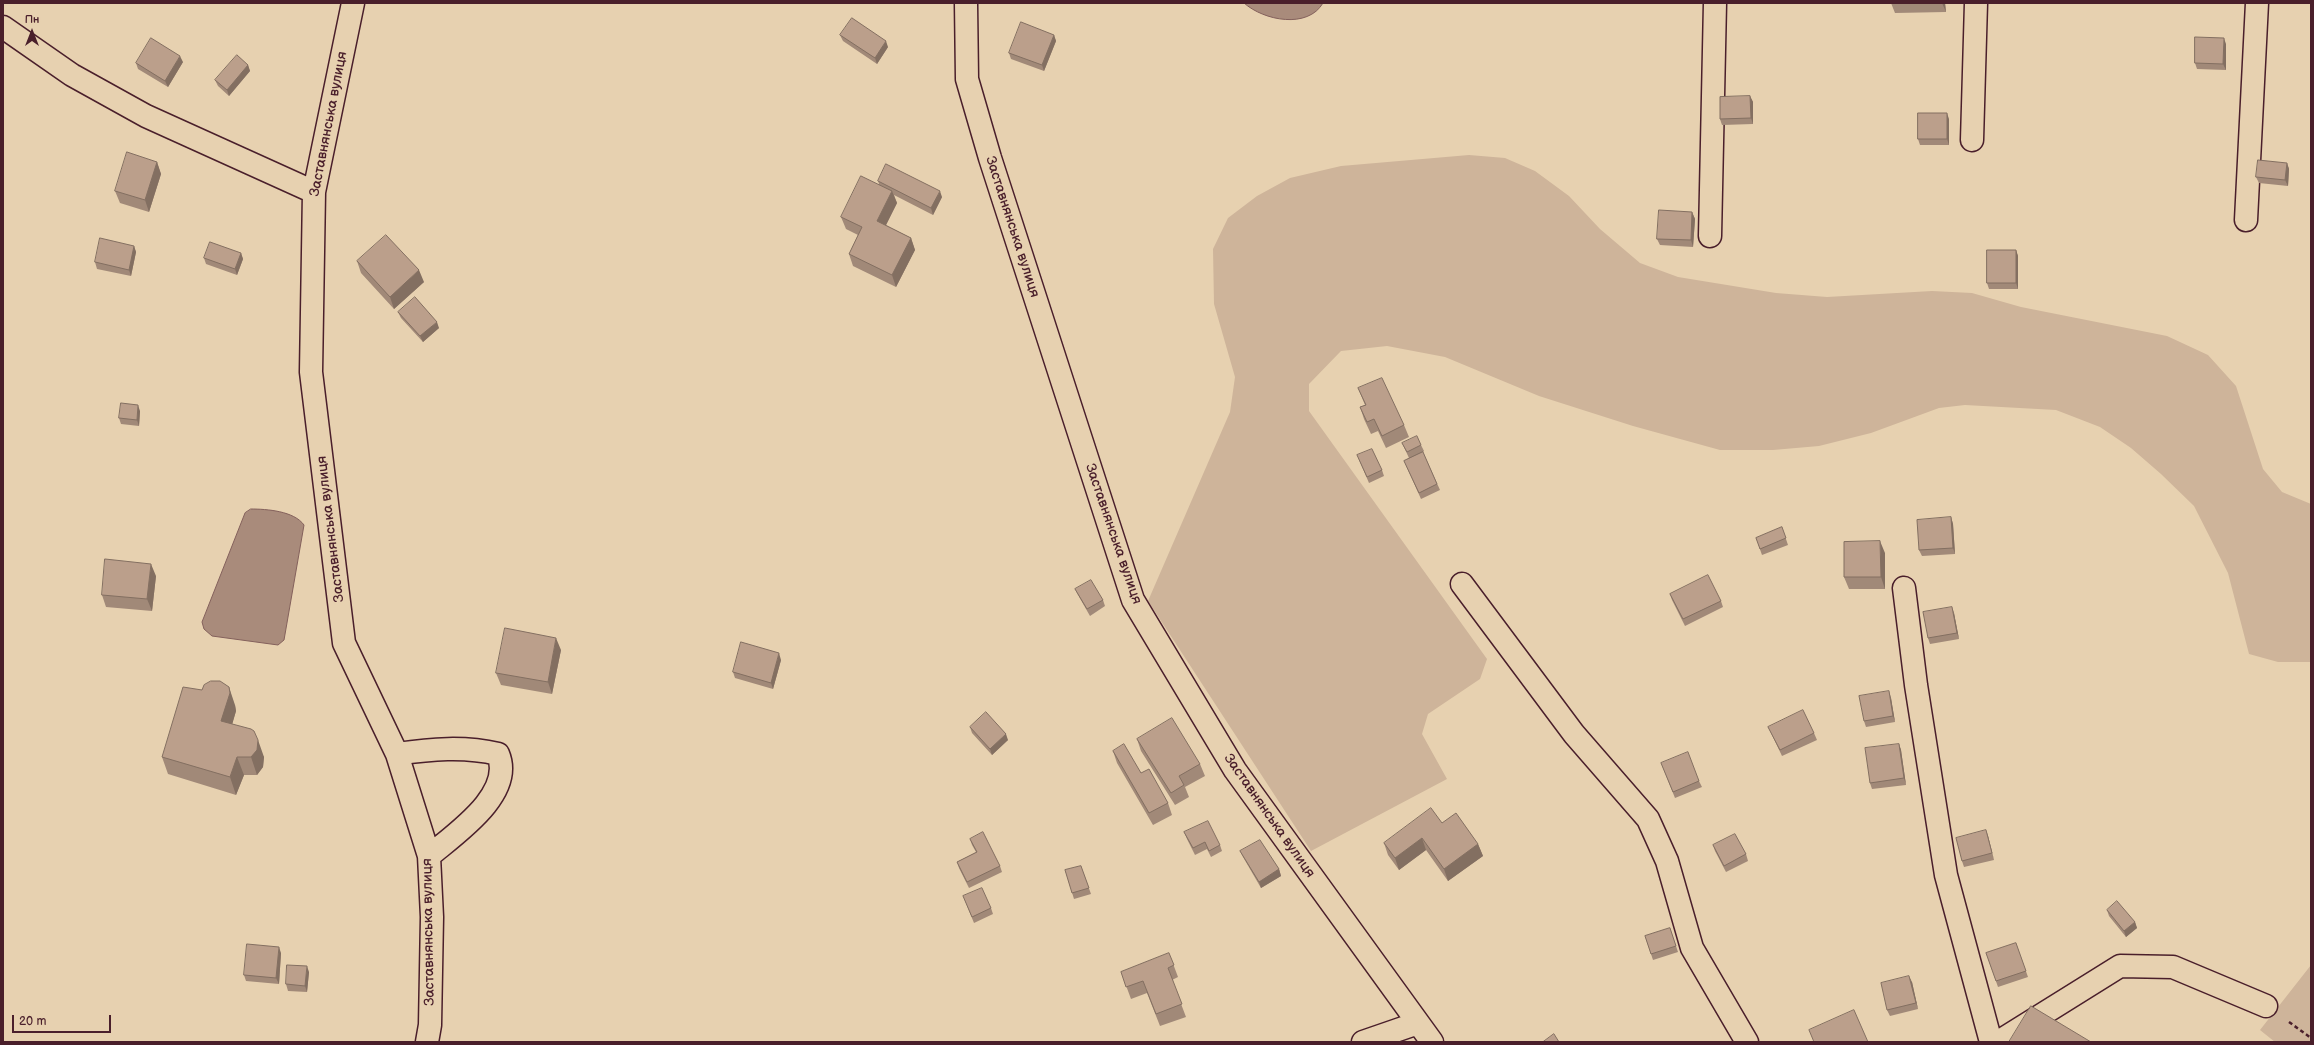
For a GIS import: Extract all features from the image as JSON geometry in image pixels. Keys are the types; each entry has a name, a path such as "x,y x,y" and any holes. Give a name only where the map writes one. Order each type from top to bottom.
{"street":[{"name":"Заставнянська вулиця","path":"352,3 314,192 311,372 344,643 397,754 429,856 431,932 430,1025 427,1042"},
{"name":"Заставнянська вулиця","path":"966,3 967,79 990,158 1133,600 1235,770 1432,1042"},
{"path":"1710,236 1715,3"},
{"path":"1972,140 1976,3"},
{"path":"2246,220 2256,3"},
{"path":"3,27 72,75 146,116 314,192"},
{"path":"1462,584 1574,734 1648,819 1667,861 1692,948 1747,1042"},
{"path":"1904,588 1916,685 1946,875 1991,1042"},
{"path":"397,754 434,748 481,750 498,754 502,764 500,785 489,802 429,856"},
{"path":"1998,1042 2120,966 2173,967 2266,1006"},
{"path":"1363,1042 1418,1023"}],"shaded area":[{"path":"1244,3 1323,3 1316,11 1307,16 1285,20 1263,14"},
{"path":"1469,155 1505,158 1535,171 1569,196 1600,229 1640,263 1678,277 1776,293 1827,297 1932,291 1972,293 2021,307 2167,336 2208,355 2236,386 2263,469 2282,492 2311,504 2311,662 2278,662 2249,654 2228,573 2194,506 2131,448 2100,427 2056,410 1965,405 1939,408 1871,433 1819,446 1773,450 1720,450 1633,426 1539,396 1445,357 1387,346 1341,351 1309,384 1309,411 1487,659 1480,679 1428,714 1422,734 1447,779 1311,851 1148,601 1230,412 1235,377 1214,304 1213,249 1228,218 1257,196 1290,178 1341,166"},
{"path":"251,509 272,510 287,514 300,520 304,525 284,640 278,645 212,636 204,629 202,622 245,513"},
{"path":"2311,965 2311,1042 2275,1042 2260,1030"}],"building":[{"path":"852,18 886,41 875,58 840,35"},
{"path":"1021,22 1054,35 1042,65 1009,53"},
{"path":"2195,37 2224,38 2223,64 2195,63"},
{"path":"151,38 180,56 165,81 136,63"},
{"path":"237,55 248,65 227,90 215,80"},
{"path":"1750,96 1751,118 1720,119 1720,97"},
{"path":"1918,113 1947,113 1947,139 1918,139"},
{"path":"127,152 157,162 145,200 115,191"},
{"path":"2258,160 2287,163 2285,180 2256,177"},
{"path":"886,164 940,191 931,208 878,181"},
{"path":"861,176 892,191 877,221 911,238 892,275 849,254 862,227 841,217"},
{"path":"1659,210 1692,212 1691,240 1657,239"},
{"path":"386,235 419,270 390,297 357,261"},
{"path":"100,238 134,246 129,270 95,262"},
{"path":"210,242 241,253 235,269 204,258"},
{"path":"1987,250 2016,250 2016,283 1987,283"},
{"path":"415,297 437,322 420,336 398,312"},
{"path":"1382,378 1404,425 1382,436 1374,419 1367,422 1360,407 1366,405 1358,388"},
{"path":"121,403 138,405 137,420 119,418"},
{"path":"1417,436 1421,445 1407,452 1402,443"},
{"path":"1372,449 1382,470 1367,477 1357,455"},
{"path":"1423,452 1437,484 1419,493 1404,461"},
{"path":"1951,517 1953,548 1919,550 1917,520"},
{"path":"1782,527 1786,538 1760,549 1756,538"},
{"path":"1880,541 1881,577 1844,577 1844,542"},
{"path":"105,559 151,564 147,599 102,595"},
{"path":"1708,575 1721,601 1683,619 1670,594"},
{"path":"1091,580 1103,600 1087,609 1075,589"},
{"path":"1952,607 1957,633 1928,638 1923,612"},
{"path":"505,628 556,638 548,682 496,673"},
{"path":"741,642 779,653 771,683 733,672"},
{"path":"211,681 220,681 229,687 230,693 221,721 251,729 254,731 258,740 257,750 251,757 237,757 230,777 162,757 183,687 202,690 204,685"},
{"path":"1889,691 1893,716 1864,721 1859,696"},
{"path":"1803,710 1814,733 1780,750 1768,727"},
{"path":"986,712 1006,734 990,749 970,727"},
{"path":"1172,718 1200,764 1179,776 1184,785 1171,793 1137,739"},
{"path":"1124,744 1141,773 1149,769 1168,803 1149,813 1113,751"},
{"path":"1899,744 1904,778 1870,783 1865,748"},
{"path":"1688,752 1699,781 1673,792 1661,763"},
{"path":"1431,808 1442,823 1456,813 1478,844 1444,869 1422,838 1395,858 1384,843"},
{"path":"1208,821 1220,845 1209,851 1205,842 1193,848 1184,832"},
{"path":"1986,830 1992,853 1962,861 1956,838"},
{"path":"983,832 1000,866 967,882 957,862 977,852 970,839"},
{"path":"1735,834 1746,854 1724,866 1713,845"},
{"path":"1260,840 1279,869 1259,882 1240,851"},
{"path":"1081,866 1089,888 1072,893 1065,870"},
{"path":"982,888 991,908 972,917 963,896"},
{"path":"2117,901 2135,922 2124,931 2107,910"},
{"path":"1670,928 1676,946 1651,954 1645,936"},
{"path":"2016,943 2026,971 1996,981 1986,953"},
{"path":"247,944 279,947 276,978 244,975"},
{"path":"1169,953 1174,965 1168,968 1182,1004 1156,1014 1143,981 1126,987 1121,972"},
{"path":"287,965 307,966 305,986 286,984"},
{"path":"1909,976 1916,1003 1887,1010 1881,983"},
{"path":"2031,1006 2091,1042 2009,1042"},
{"path":"1854,1010 1868,1042 1814,1042 1809,1030"},
{"path":"1554,1034 1559,1042 1543,1042"}]}
